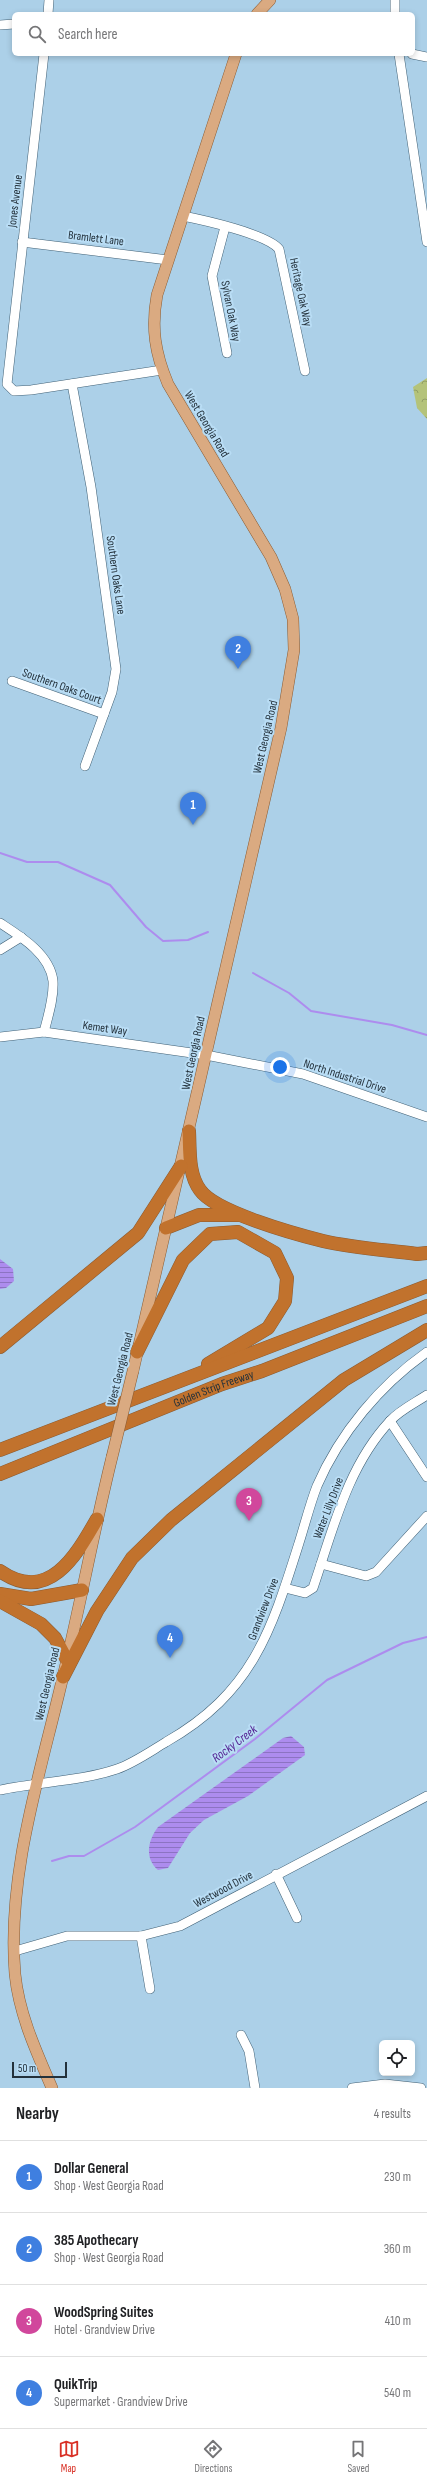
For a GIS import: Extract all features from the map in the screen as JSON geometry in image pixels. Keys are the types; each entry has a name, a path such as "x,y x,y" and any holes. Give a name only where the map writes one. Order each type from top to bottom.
{"highway":[{"path":"189,1131 192,1178 200,1192 211,1200 240,1215 324,1241 417,1254 427,1253"},
{"path":"0,1347 138,1232 181,1166"},
{"path":"166,1228 199,1215 240,1215"},
{"path":"137,1352 183,1260 210,1234 238,1232 275,1253 287,1278 285,1301 268,1328 173,1384"},
{"name":"Golden Strip Freeway","path":"0,1450 143,1393 173,1384 427,1286"},
{"name":"Golden Strip Freeway","path":"0,1474 222,1384 294,1358 427,1306"},
{"path":"63,1677 97,1611 132,1558 171,1520 344,1380 427,1330"},
{"path":"0,1483 39,1459"},
{"path":"0,1571 14,1578 28,1581 46,1579 59,1573 77,1554 97,1519"},
{"path":"0,1594 31,1599 82,1590"},
{"path":"0,1601 41,1624 56,1638 67,1660"}],"main road":[{"path":"259,12 270,0"},
{"name":"West Georgia Road","path":"52,2088 24,2021 16,1975 14,1951 16,1897 37,1782 67,1660 97,1519 181,1166 285,710 293,666 294,635 290,604 280,574 175,396 157,357 153,321 157,295 235,56"}],"street":[{"path":"48,12 49,0"},
{"path":"395,0 395,12"},
{"path":"0,25 12,24"},
{"path":"415,55 427,57"},
{"name":"Jones Avenue","path":"44,56 7,384 17,391 162,370"},
{"path":"399,56 427,242"},
{"name":"Heritage Oak Way","path":"183,216 225,227 271,242 281,252 305,371"},
{"name":"Sylvan Oak Way","path":"225,227 212,276 228,353"},
{"name":"Bramlett Lane","path":"22,242 168,260"},
{"name":"Southern Oaks Lane","path":"72,384 92,487 116,656 114,682 85,766"},
{"name":"Southern Oaks Court","path":"12,681 104,714"},
{"path":"0,923 32,946 46,962 53,980 51,1003 44,1032"},
{"path":"0,950 21,937"},
{"name":"Kemet Way","path":"0,1037 44,1032 206,1055"},
{"name":"North Industrial Drive","path":"206,1055 303,1074 427,1117"},
{"name":"Grandview Drive","path":"0,1790 37,1782 117,1769 191,1728 235,1687 260,1651 285,1588 317,1486 338,1446 363,1410 390,1382 427,1352"},
{"name":"Water Lilly Drive","path":"285,1588 306,1593 312,1588 341,1502 358,1465 390,1421 427,1395"},
{"path":"390,1421 427,1477"},
{"path":"321,1564 366,1576 376,1572 427,1516"},
{"name":"Westwood Drive","path":"14,1951 67,1936 141,1936 180,1926 276,1874 427,1796"},
{"path":"276,1874 297,1918"},
{"path":"141,1936 150,1989"},
{"path":"241,2035 249,2051 255,2088"},
{"path":"352,2088 385,2084 422,2088"}],"green space":[{"path":"427,378 427,419 417,408 413,387"}],"shaded area":[{"path":"0,1259 13,1269 14,1281 6,1288 0,1289"},
{"path":"291,1736 304,1747 305,1755 248,1796 204,1820 190,1833 168,1868 158,1870 151,1860 149,1849 152,1838 158,1827 283,1738"}],"waterway":[{"path":"0,853 27,862 58,862 110,885 146,927 163,941 188,940 208,932"},
{"path":"253,973 289,993 311,1011 392,1025 427,1035"},
{"name":"Rocky Creek","path":"52,1861 69,1856 84,1856 135,1827 255,1739 327,1680 403,1643 427,1637"}],"place":[{"name":"385 Apothecary","path":"238,669"},
{"name":"Dollar General","path":"193,825"},
{"name":"WoodSpring Suites","path":"249,1521"},
{"name":"QuikTrip","path":"170,1658"}]}
